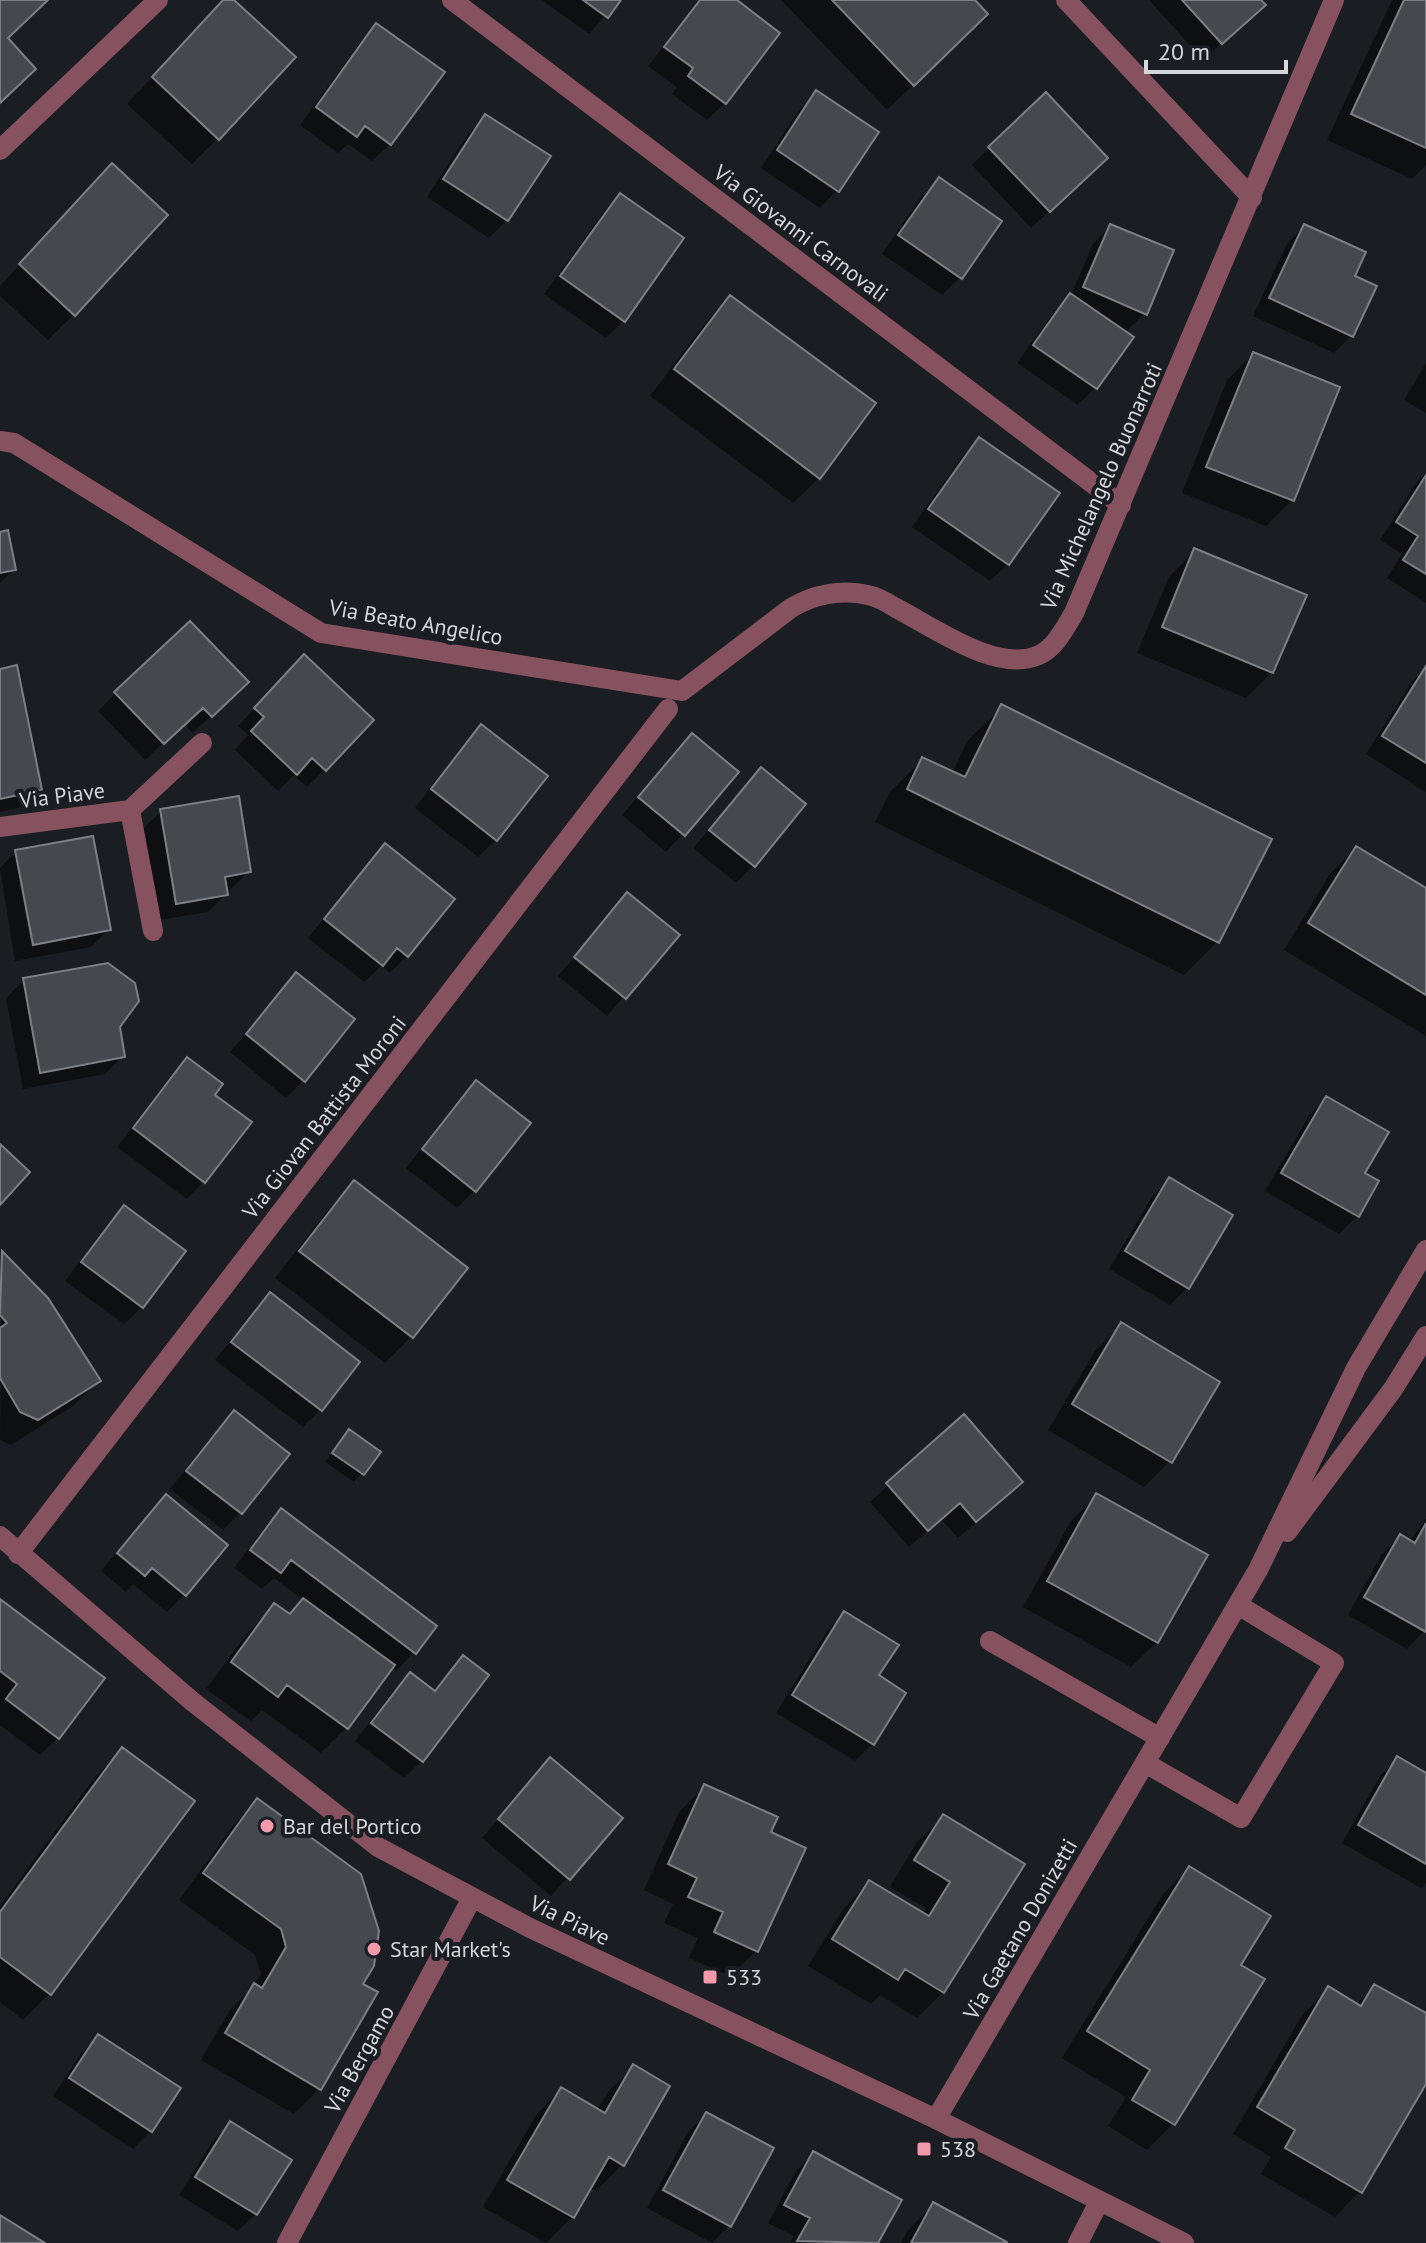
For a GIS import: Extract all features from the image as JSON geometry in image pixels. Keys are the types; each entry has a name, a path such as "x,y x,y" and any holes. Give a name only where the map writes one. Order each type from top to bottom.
{"street":[{"path":"0,150 158,0"},
{"name":"Via Giovanni Carnovali","path":"452,0 1121,505"},
{"path":"1066,0 1252,198"},
{"name":"Via Michelangelo Buonarroti","path":"682,691 804,600 846,591 872,595 988,656 1017,661 1041,655 1059,638 1074,613 1121,505 1334,0"},
{"name":"Via Beato Angelico","path":"0,441 14,443 321,633 682,691"},
{"name":"Via Giovan Battista Moroni","path":"18,1554 668,709"},
{"name":"Via Piave","path":"0,827 130,810 202,743"},
{"name":"Via Piave","path":"130,810 153,931"},
{"name":"Via Gaetano Donizetti","path":"936,2119 1258,1570 1356,1368 1426,1250"},
{"name":"Via Gaetano Donizetti","path":"1258,1570 1393,1389 1426,1336"},
{"name":"Via Piave","path":"0,1536 193,1702 378,1847 530,1928 936,2119 1184,2243"},
{"path":"1145,1763 1241,1818 1334,1663 1238,1605"},
{"path":"990,1641 1160,1738"},
{"name":"Via Bergamo","path":"287,2243 472,1898"},
{"path":"1078,2243 1099,2202"}],"building":[{"path":"0,0 48,0 8,38 36,69 0,103"},
{"path":"223,0 234,0 296,57 219,140 152,77"},
{"path":"583,0 621,0 608,18"},
{"path":"700,0 737,0 780,33 726,104 688,76 693,68 664,47"},
{"path":"832,0 975,0 988,14 914,86"},
{"path":"1182,0 1261,0 1266,5 1222,44"},
{"path":"1404,0 1426,0 1426,148 1351,114"},
{"path":"376,23 445,72 391,145 365,126 357,137 316,107"},
{"path":"816,90 879,132 839,192 777,150"},
{"path":"1046,92 1108,158 1050,212 988,147"},
{"path":"485,114 551,156 508,221 443,179"},
{"path":"112,163 168,215 75,316 19,264"},
{"path":"939,177 1002,221 962,279 898,235"},
{"path":"620,193 684,238 625,322 560,276"},
{"path":"1110,224 1174,250 1147,315 1083,287"},
{"path":"1304,224 1366,252 1355,276 1377,286 1353,337 1269,298"},
{"path":"1070,293 1134,337 1097,389 1033,345"},
{"path":"730,295 876,403 820,479 674,369"},
{"path":"1253,352 1340,387 1294,501 1206,467"},
{"path":"979,437 1060,493 1009,565 928,509"},
{"path":"1426,475 1426,574 1403,560 1418,536 1396,522"},
{"path":"8,530 16,570 0,573 0,532"},
{"path":"1194,548 1307,595 1273,673 1162,627"},
{"path":"190,621 249,682 212,717 203,708 164,744 114,692"},
{"path":"304,654 374,720 326,771 312,758 297,775 251,731 264,717 254,708"},
{"path":"17,665 42,790 0,799 0,669"},
{"path":"1426,666 1426,763 1382,736"},
{"path":"1001,704 1272,839 1219,943 907,789 922,757 965,777"},
{"path":"481,724 548,776 497,841 431,789"},
{"path":"692,733 739,772 685,836 638,797"},
{"path":"761,767 806,804 755,867 709,830"},
{"path":"239,796 251,872 225,877 228,895 176,904 160,809"},
{"path":"93,836 111,930 33,945 15,850"},
{"path":"385,843 455,899 408,957 397,948 383,966 324,919"},
{"path":"1356,846 1426,888 1426,995 1308,923"},
{"path":"627,892 680,935 626,999 574,957"},
{"path":"108,963 135,983 139,1001 120,1027 125,1057 40,1073 23,978"},
{"path":"296,972 355,1019 305,1082 246,1034"},
{"path":"187,1057 223,1084 215,1095 252,1122 205,1183 133,1128"},
{"path":"476,1080 531,1123 476,1192 422,1149"},
{"path":"1326,1096 1389,1132 1365,1173 1379,1181 1359,1217 1281,1173"},
{"path":"0,1144 30,1172 0,1205"},
{"path":"1169,1177 1233,1215 1189,1289 1125,1251"},
{"path":"354,1180 468,1268 413,1338 299,1251"},
{"path":"124,1205 186,1251 143,1308 81,1262"},
{"path":"2,1251 48,1298 101,1381 38,1420 20,1412 0,1378 0,1328 7,1323 0,1315"},
{"path":"270,1292 360,1362 322,1411 231,1342"},
{"path":"1121,1322 1220,1382 1172,1463 1072,1404"},
{"path":"234,1410 290,1454 242,1514 186,1471"},
{"path":"964,1414 1023,1482 976,1522 960,1503 928,1531 886,1483"},
{"path":"349,1429 381,1452 364,1475 332,1453"},
{"path":"1096,1493 1208,1555 1158,1643 1047,1581"},
{"path":"166,1494 228,1545 186,1596 152,1568 145,1576 117,1553"},
{"path":"281,1508 437,1626 416,1654 291,1560 281,1573 250,1550"},
{"path":"1426,1523 1426,1632 1364,1597 1400,1534 1415,1543"},
{"path":"303,1598 395,1665 348,1729 287,1685 278,1697 231,1662 274,1603 290,1614"},
{"path":"0,1599 105,1678 59,1739 6,1699 17,1684 0,1671"},
{"path":"844,1611 899,1645 879,1675 906,1693 874,1745 792,1695"},
{"path":"463,1655 489,1675 423,1762 371,1723 410,1672 435,1691"},
{"path":"122,1747 195,1801 51,1995 0,1957 0,1912"},
{"path":"1397,1756 1426,1773 1426,1864 1358,1825"},
{"path":"550,1757 623,1818 570,1880 498,1819"},
{"path":"704,1784 778,1817 771,1832 806,1848 758,1952 714,1932 723,1912 688,1897 697,1878 668,1864"},
{"path":"257,1798 361,1874 379,1931 374,1966 363,1984 378,1992 321,2090 225,2033 254,1983 262,1988 286,1947 281,1929 203,1873"},
{"path":"943,1814 1025,1864 944,1993 905,1969 898,1980 832,1939 869,1880 929,1916 950,1882 914,1860"},
{"path":"1189,1866 1271,1916 1241,1965 1265,1979 1175,2125 1132,2100 1150,2070 1087,2031"},
{"path":"1374,1984 1426,2013 1426,2084 1362,2193 1285,2148 1295,2130 1257,2107 1328,1986 1361,2006"},
{"path":"98,2034 181,2088 152,2132 69,2078"},
{"path":"633,2064 670,2086 624,2166 609,2157 574,2218 507,2180 561,2087 605,2113"},
{"path":"706,2112 774,2148 731,2227 663,2190"},
{"path":"230,2121 292,2160 257,2215 195,2177"},
{"path":"813,2151 902,2200 878,2243 797,2241 810,2218 784,2205"},
{"path":"933,2202 1007,2242 1007,2243 911,2243"},
{"path":"0,2215 45,2243 0,2243"}],"place":[{"name":"Bar del Portico","path":"267,1826"},
{"name":"Star Market's","path":"374,1949"},
{"name":"533","path":"710,1977"},
{"name":"538","path":"924,2149"}]}
